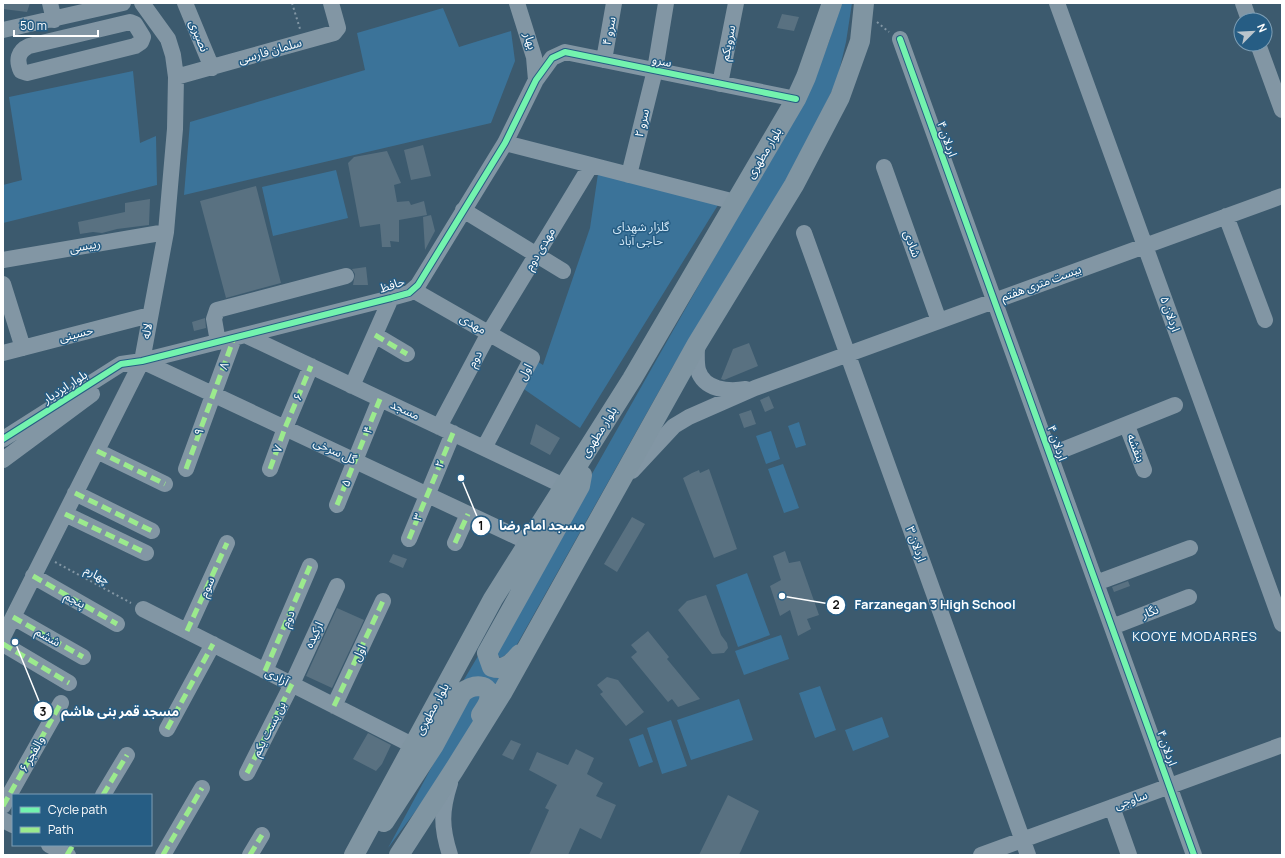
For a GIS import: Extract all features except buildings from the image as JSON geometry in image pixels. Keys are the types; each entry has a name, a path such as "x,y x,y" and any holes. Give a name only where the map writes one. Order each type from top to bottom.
{"main road":[{"name":"بلوار مطهری","path":"354,855 412,745 493,599 632,378 796,99 806,77 832,3"},
{"path":"399,855 454,770 535,636 697,344 794,185 840,97 860,41 867,7"},
{"path":"535,636 516,659 506,667 500,669 492,667 487,653 580,486 586,451"},
{"path":"361,855 434,745 462,693 468,687 477,685 484,687 488,694 489,701 469,737 465,751"}],"street":[{"path":"50,3 54,20"},
{"path":"3,30 54,20 123,3"},
{"name":"لاله","path":"3,636 142,360 166,232 174,150 176,77 173,55 168,39 142,3"},
{"name":"نصیری","path":"186,3 212,68"},
{"name":"سلمان فارسی","path":"176,77 334,33 338,28 331,3"},
{"name":"بهار","path":"517,3 534,57 536,80"},
{"name":"سرو ۴","path":"604,60 614,3"},
{"name":"سرو ۲","path":"629,175 655,70 666,3"},
{"name":"سرویکم","path":"720,84 736,3"},
{"name":"اردلان ۵","path":"1057,3 1282,624"},
{"path":"130,22 135,24 143,37 141,42 134,46 27,73 21,71 18,60 20,53 29,46 130,22"},
{"path":"20,27 29,46"},
{"name":"اردلان ۴","path":"900,39 1194,855"},
{"name":"سرو","path":"536,80 546,65 559,53 565,52 796,99"},
{"path":"1261,52 1282,110"},
{"name":"حافظ","path":"142,360 391,298 413,290 418,285 505,143 536,80"},
{"path":"505,143 735,202"},
{"name":"مهدی دوم","path":"489,333 591,165"},
{"name":"شادی","path":"884,167 939,321"},
{"name":"بیست متری هفتم","path":"755,388 1282,196"},
{"path":"463,210 564,271"},
{"path":"1226,216 1265,320"},
{"name":"رییسی","path":"3,260 166,232"},
{"name":"اردلان ۳","path":"804,233 1028,855"},
{"path":"218,342 214,319 217,310 346,276"},
{"path":"3,284 6,307 22,348"},
{"name":"مهدی","path":"413,290 532,358"},
{"path":"352,386 391,298"},
{"name":"حسینی","path":"3,353 150,315"},
{"name":"دوم","path":"446,430 489,333"},
{"path":"374,335 407,354"},
{"name":"مسجد","path":"240,336 311,366 564,486"},
{"name":"۸","path":"213,394 240,336"},
{"path":"697,344 697,368 701,378 708,384 732,392 755,388"},
{"name":"اول","path":"484,448 532,358"},
{"name":"گل سرخی","path":"142,360 528,542"},
{"name":"بلوار ایزدیار","path":"3,439 121,364 142,360"},
{"name":"بلوار ایزدیار","path":"3,460 125,370 142,360"},
{"name":"۶","path":"285,428 311,366"},
{"path":"621,483 674,426 689,417 755,388"},
{"name":"۹","path":"186,469 213,394"},
{"name":"۴","path":"355,461 380,399"},
{"path":"1050,455 1127,426 1175,405"},
{"name":"بنفشه","path":"1127,426 1144,470"},
{"name":"۷","path":"270,469 285,428"},
{"name":"۲","path":"426,494 446,430"},
{"path":"96,451 165,484"},
{"name":"۵","path":"337,505 355,461"},
{"path":"75,493 152,531"},
{"name":"۳","path":"409,539 426,494"},
{"path":"65,514 146,553"},
{"path":"456,543 468,514"},
{"name":"سوم","path":"187,631 227,543"},
{"path":"1096,583 1190,548"},
{"name":"دوم","path":"265,671 310,566"},
{"name":"پنجم","path":"33,576 117,624"},
{"name":"ارکیده","path":"292,684 337,586"},
{"name":"نگار","path":"1112,627 1189,597"},
{"name":"اول","path":"334,706 383,601"},
{"name":"آزادی","path":"143,609 412,745"},
{"name":"ششم","path":"13,618 83,657"},
{"path":"3,644 69,683"},
{"path":"167,729 213,644"},
{"name":"بن بست یکم","path":"246,773 292,684"},
{"name":"والفجر ۶","path":"3,806 61,703"},
{"name":"ساوجی","path":"980,855 1282,745"},
{"path":"104,794 127,755"},
{"path":"450,855 445,840 442,814 454,770"},
{"path":"163,855 202,788"},
{"path":"1112,807 1129,855"},
{"path":"3,820 12,825"},
{"path":"412,833 424,825 433,827 445,840"},
{"path":"250,855 262,835"},
{"path":"51,846 67,855 72,846"}],"path":[{"path":"292,3 304,41"},
{"path":"867,7 900,39"}],"green space":[{"path":"839,3 852,3 846,42 837,80 800,158 672,368 515,648 501,658 497,655 494,647 812,85 830,39"},
{"path":"443,8 459,47 511,31 515,61 491,123 184,195 190,122 365,70 357,33"},
{"path":"133,71 140,143 156,136 157,185 3,223 3,185 22,180 9,97"},
{"name":"گلزار شهدای حاجی آباد","path":"599,167 718,205 580,428 518,385 532,358 543,365 590,228"},
{"path":"336,170 348,218 273,236 262,187"},
{"path":"799,422 806,445 796,448 788,426"},
{"path":"771,431 780,459 766,464 756,436"},
{"path":"783,464 799,508 784,513 768,469"},
{"path":"747,573 770,635 738,647 716,585"},
{"path":"781,635 789,659 744,675 735,651"},
{"path":"481,651 494,677 504,679 497,690 459,688"},
{"path":"820,686 836,730 815,738 799,693"},
{"path":"471,694 479,695 482,704 473,723 427,796 388,848"},
{"path":"739,699 753,740 691,760 677,720"},
{"path":"882,717 889,737 853,751 845,730"},
{"path":"671,720 687,766 662,774 647,728"},
{"path":"643,734 653,762 639,767 629,739"}],"marked path":[{"path":"375,335 407,354"},
{"path":"186,469 234,338"},
{"path":"270,469 285,428 311,366"},
{"path":"337,505 380,399"},
{"path":"409,539 453,433"},
{"path":"97,451 165,484"},
{"path":"75,493 152,531"},
{"path":"65,514 146,553"},
{"path":"455,543 468,514"},
{"path":"187,631 227,543"},
{"path":"265,671 310,566"},
{"path":"33,576 117,624"},
{"path":"334,706 383,601"},
{"path":"13,617 83,657"},
{"path":"3,644 69,683"},
{"path":"167,729 213,644"},
{"path":"247,773 292,684"},
{"path":"3,806 61,703"},
{"path":"104,794 127,755"},
{"path":"163,855 202,788"},
{"path":"250,855 262,835"},
{"path":"67,855 72,846"}],"cycle path":[{"path":"900,39 1194,855"},
{"path":"3,439 121,364 142,361 409,293 418,285 505,143 536,80 552,58 565,52 796,99"}],"place":[{"name":"مسجد امام رضا","path":"461,478"},
{"name":"Farzanegan 3 High School","path":"782,596"},
{"name":"مسجد قمر بنی هاشم","path":"15,642"}],"district":[{"name":"KOOYE MODARRES","path":"1195,636"}]}
